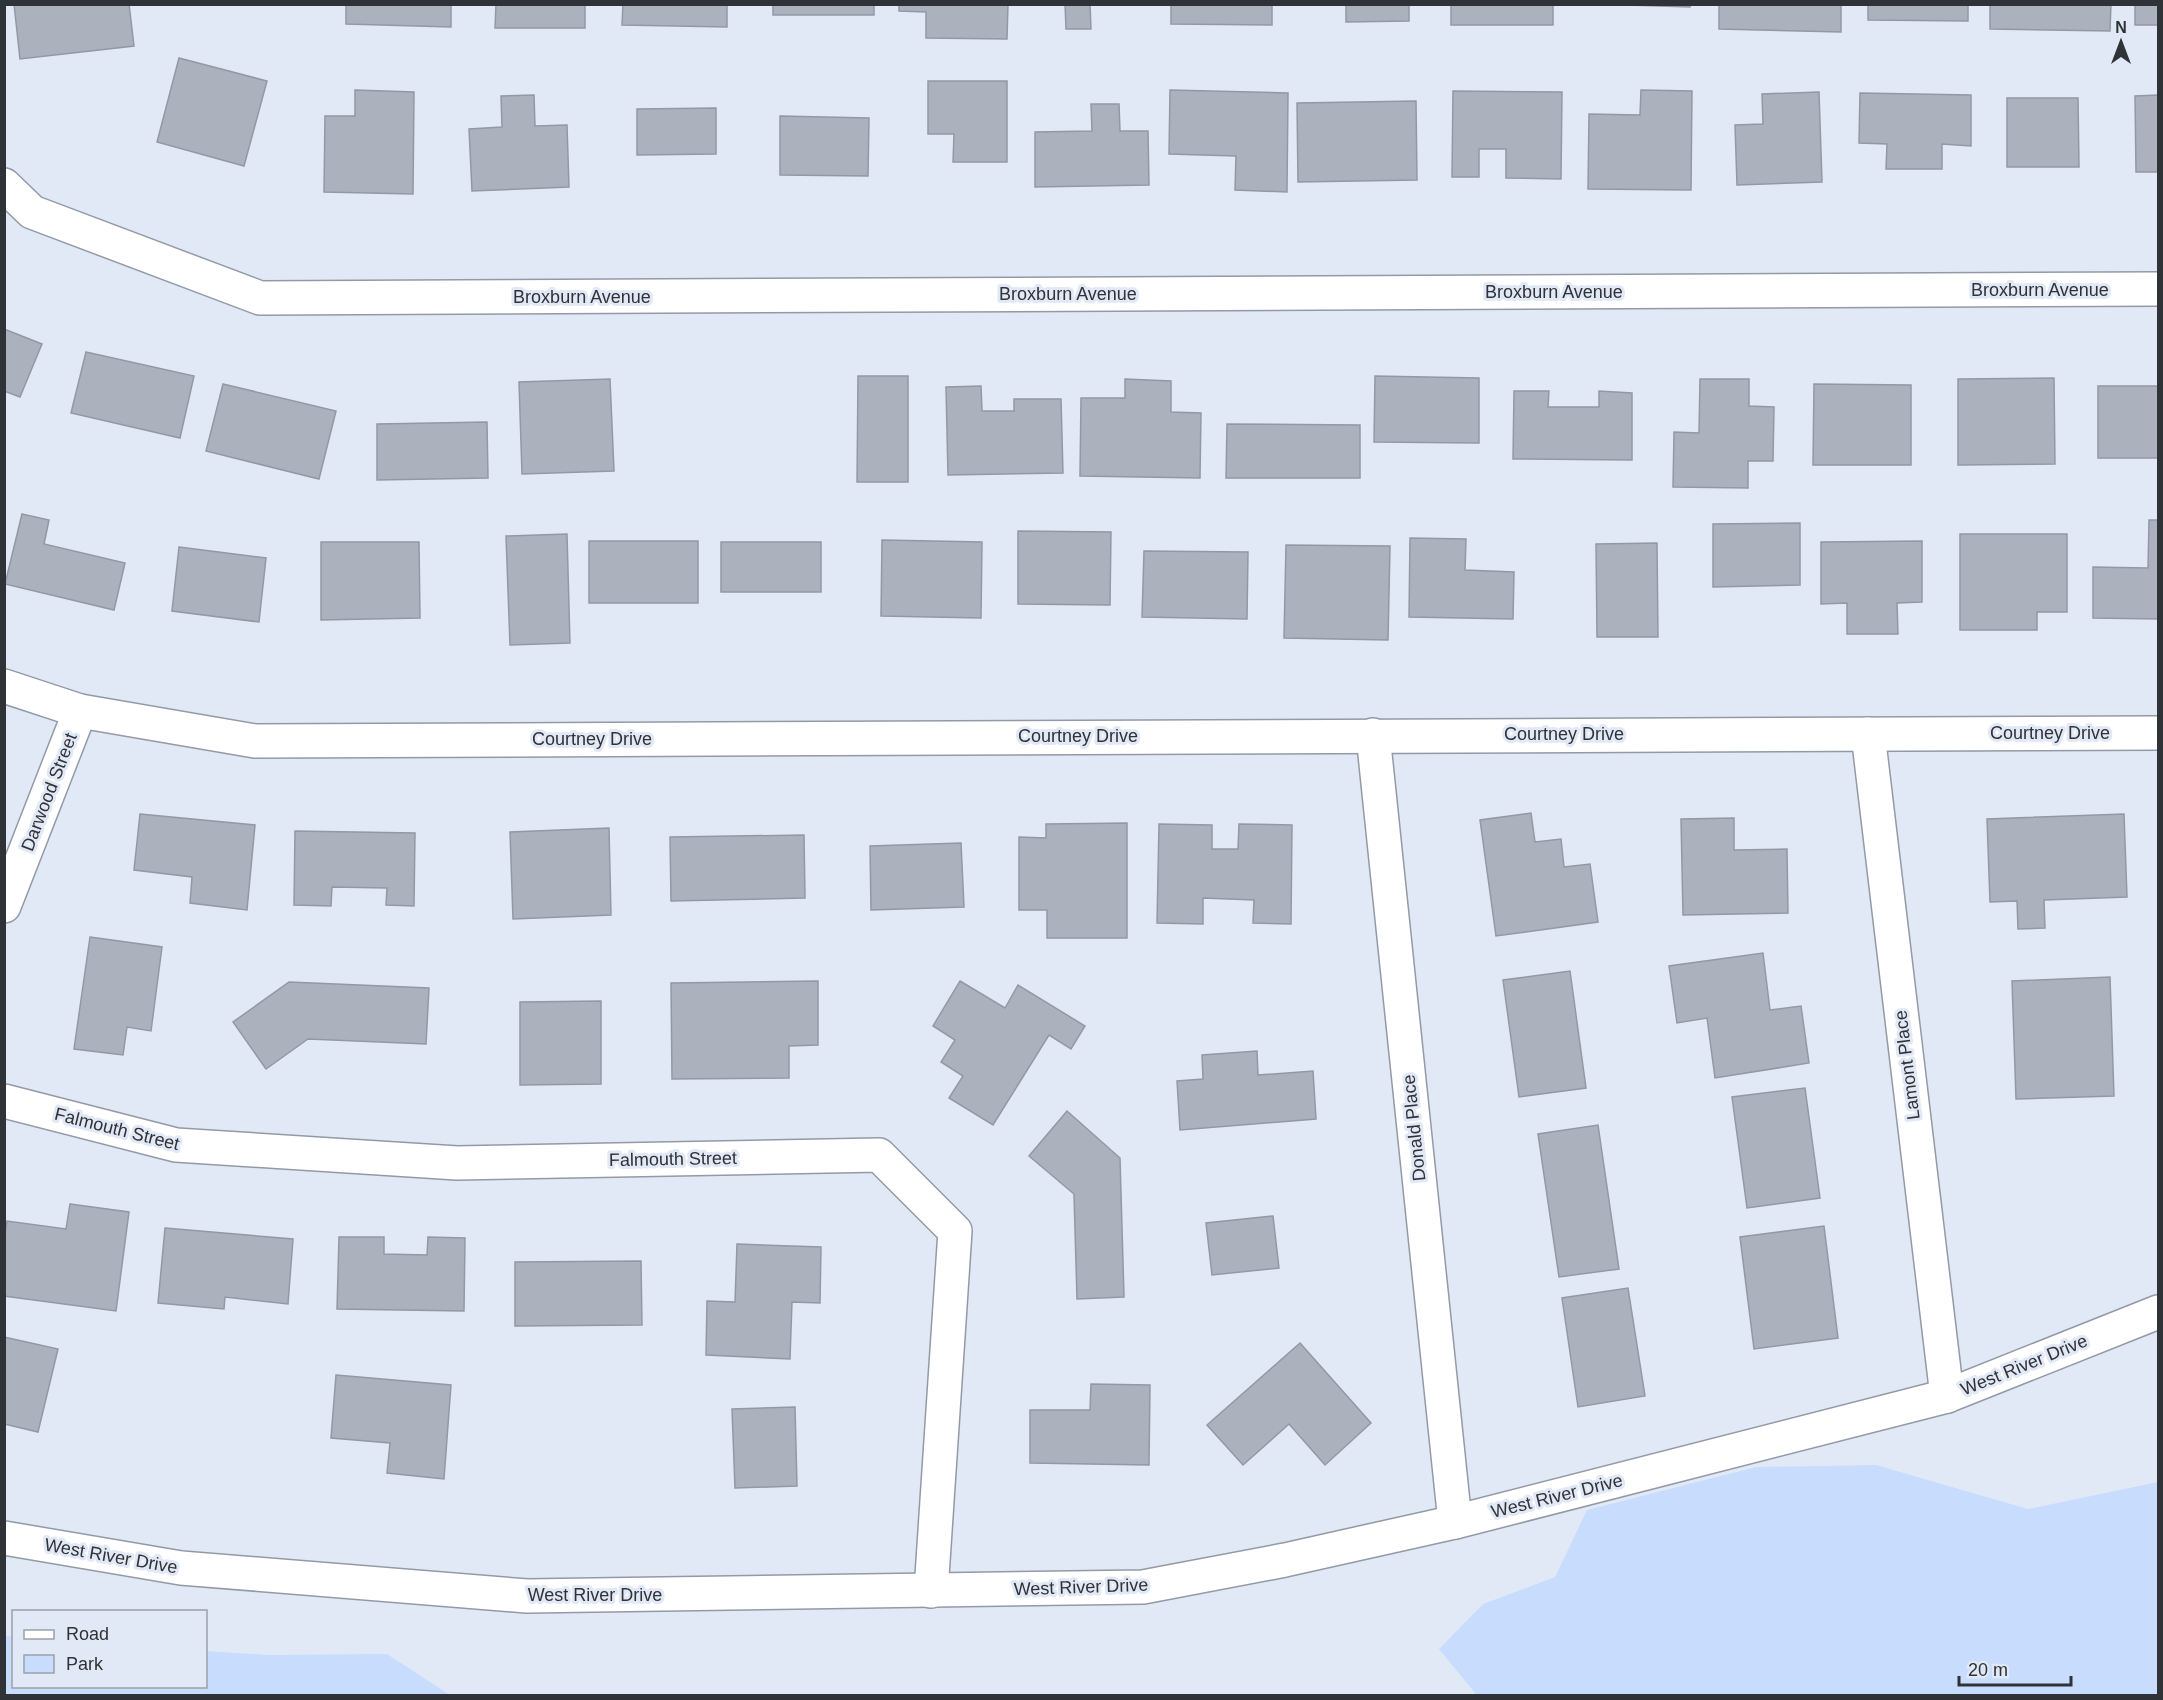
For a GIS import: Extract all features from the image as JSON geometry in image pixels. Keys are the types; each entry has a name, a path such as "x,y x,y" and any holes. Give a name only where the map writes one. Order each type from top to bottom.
{"street":[{"name":"Broxburn Avenue","path":"4,185 32,212 260,298 2158,290"},
{"name":"Courtney Drive","path":"4,686 80,711 255,741 2158,733"},
{"name":"Darwood Street","path":"4,906 80,711"},
{"name":"Lamont Place","path":"1868,734 1947,1395"},
{"name":"Donald Place","path":"1373,735 1455,1522"},
{"name":"Falmouth Street","path":"4,1101 176,1145 457,1163 879,1155 955,1231 930,1591"},
{"name":"West River Drive","path":"4,1538 181,1569 527,1596 1143,1587 1285,1560 1455,1522 1947,1395 2158,1312"}],"green space":[{"path":"1876,1465 2028,1509 2158,1482 2158,1695 1474,1695 1475,1693 1439,1649 1483,1604 1555,1577 1587,1510 1756,1467"},
{"path":"4,1635 12,1637 12,1688 207,1688 207,1651 268,1655 387,1654 450,1695 5,1695"}],"building":[{"path":"14,4 129,4 134,46 20,59"},
{"path":"346,4 451,4 451,27 346,24"},
{"path":"496,4 585,4 585,28 495,28"},
{"path":"623,4 727,4 727,27 622,25"},
{"path":"773,4 874,4 874,15 773,15"},
{"path":"899,4 1008,4 1007,39 926,38 926,12 899,11"},
{"path":"1065,4 1090,4 1091,29 1066,29"},
{"path":"1171,4 1272,4 1272,25 1171,24"},
{"path":"1346,4 1409,4 1409,21 1346,22"},
{"path":"1451,4 1553,4 1553,25 1451,25"},
{"path":"1595,4 1690,4 1690,7"},
{"path":"1719,4 1841,4 1841,32 1719,29"},
{"path":"1868,4 1968,4 1968,21 1868,20"},
{"path":"1990,4 2111,4 2110,31 1990,29"},
{"path":"2135,4 2158,4 2158,25 2135,25"},
{"path":"179,58 267,81 244,166 157,142"},
{"path":"928,81 1007,81 1007,162 953,162 954,134 928,134"},
{"path":"355,90 414,92 413,194 324,192 325,116 355,116"},
{"path":"1170,90 1288,93 1287,192 1235,190 1236,156 1169,154"},
{"path":"1641,90 1692,91 1691,190 1588,189 1589,114 1640,115"},
{"path":"1453,91 1562,92 1561,179 1506,178 1506,149 1479,149 1479,177 1452,177"},
{"path":"1819,92 1822,182 1737,185 1735,125 1763,124 1762,94"},
{"path":"1860,93 1971,95 1971,146 1942,144 1942,169 1886,169 1887,144 1859,143"},
{"path":"534,95 535,126 567,125 569,187 472,191 469,129 502,127 501,96"},
{"path":"2158,95 2158,172 2136,172 2135,96"},
{"path":"2007,98 2078,98 2079,167 2007,167"},
{"path":"1416,101 1417,180 1298,182 1297,103"},
{"path":"1091,104 1119,104 1120,131 1148,131 1149,185 1035,187 1035,132 1092,131"},
{"path":"716,108 716,154 637,155 637,109"},
{"path":"780,116 869,118 868,176 780,175"},
{"path":"4,329 42,344 20,397 4,391"},
{"path":"86,352 194,376 180,438 71,413"},
{"path":"858,376 908,376 908,482 857,482"},
{"path":"1375,376 1479,378 1479,443 1374,442"},
{"path":"2054,378 2055,464 1958,465 1958,379"},
{"path":"610,379 614,471 522,474 519,382"},
{"path":"1125,379 1171,381 1171,412 1201,413 1200,478 1080,476 1081,398 1125,398"},
{"path":"1700,379 1749,379 1749,406 1774,407 1773,461 1748,461 1748,488 1673,487 1674,432 1699,433"},
{"path":"223,384 336,411 319,479 206,451"},
{"path":"1814,384 1911,385 1911,465 1813,465"},
{"path":"981,386 982,411 1014,411 1014,399 1061,399 1063,473 948,475 946,387"},
{"path":"2098,386 2158,386 2158,458 2098,458"},
{"path":"1514,391 1549,391 1548,407 1599,407 1599,391 1632,393 1632,460 1513,459"},
{"path":"487,422 488,478 377,480 377,424"},
{"path":"1227,424 1360,425 1360,478 1226,478"},
{"path":"22,514 49,520 44,544 125,563 114,610 5,584"},
{"path":"2149,520 2158,520 2158,619 2093,618 2093,567 2148,568"},
{"path":"1800,523 1800,585 1713,587 1713,524"},
{"path":"1018,531 1111,532 1110,605 1018,604"},
{"path":"567,534 570,643 510,645 506,536"},
{"path":"1960,534 2067,534 2067,612 2037,612 2037,630 1960,630"},
{"path":"1410,538 1466,539 1465,570 1514,572 1513,619 1409,617"},
{"path":"882,540 982,542 981,618 881,616"},
{"path":"589,541 698,541 698,603 589,603"},
{"path":"1922,541 1922,602 1897,603 1898,634 1847,634 1847,603 1821,604 1821,542"},
{"path":"321,542 419,542 420,618 321,620"},
{"path":"721,542 821,542 821,592 721,592"},
{"path":"1657,543 1658,637 1597,637 1596,544"},
{"path":"1286,545 1390,546 1388,640 1284,638"},
{"path":"179,547 266,558 259,622 172,611"},
{"path":"1144,551 1248,552 1247,619 1142,617"},
{"path":"1531,813 1535,842 1561,839 1564,867 1590,864 1598,922 1496,936 1480,820"},
{"path":"140,814 255,825 247,910 190,903 192,877 134,870"},
{"path":"2124,814 2127,897 2044,900 2045,928 2018,929 2017,901 1990,902 1987,819"},
{"path":"1734,818 1734,850 1787,849 1788,913 1683,915 1681,819"},
{"path":"1127,823 1127,938 1047,938 1047,910 1019,910 1019,837 1046,838 1046,824"},
{"path":"1159,824 1212,825 1212,849 1238,849 1239,824 1292,825 1291,924 1253,923 1254,900 1203,898 1203,924 1157,923"},
{"path":"609,828 611,915 513,919 510,832"},
{"path":"295,831 415,833 414,906 386,905 387,888 332,887 331,906 294,905"},
{"path":"804,835 805,898 671,901 670,837"},
{"path":"961,843 964,907 871,910 870,846"},
{"path":"90,937 162,947 151,1031 127,1027 123,1055 74,1049"},
{"path":"1763,953 1770,1010 1801,1006 1809,1063 1715,1078 1707,1018 1677,1023 1669,966"},
{"path":"1570,971 1586,1088 1519,1097 1503,980"},
{"path":"2110,977 2114,1096 2016,1099 2012,981"},
{"path":"818,981 818,1045 789,1046 789,1078 672,1079 671,983"},
{"path":"960,981 1005,1008 1018,985 1085,1026 1071,1049 1049,1035 993,1125 949,1098 963,1076 941,1062 955,1040 933,1026"},
{"path":"289,982 429,988 426,1044 308,1039 266,1069 233,1022"},
{"path":"601,1001 601,1084 520,1085 520,1002"},
{"path":"1257,1051 1258,1075 1313,1071 1316,1119 1180,1130 1177,1081 1203,1079 1202,1055"},
{"path":"1805,1088 1820,1198 1747,1208 1732,1097"},
{"path":"1067,1111 1120,1158 1124,1297 1077,1299 1074,1194 1029,1156"},
{"path":"1598,1125 1619,1269 1559,1277 1538,1134"},
{"path":"70,1204 129,1212 116,1311 4,1296 4,1240 7,1221 66,1229"},
{"path":"1273,1216 1279,1268 1212,1275 1206,1223"},
{"path":"1824,1226 1838,1338 1754,1349 1740,1237"},
{"path":"165,1228 293,1239 288,1304 225,1297 224,1309 158,1303"},
{"path":"339,1237 384,1237 384,1254 427,1255 428,1237 465,1238 464,1311 337,1309"},
{"path":"737,1244 821,1247 820,1303 792,1302 790,1359 706,1355 707,1301 735,1302"},
{"path":"641,1261 642,1325 515,1326 515,1262"},
{"path":"1628,1288 1645,1396 1578,1407 1562,1298"},
{"path":"4,1337 58,1349 38,1432 4,1424"},
{"path":"1300,1343 1371,1423 1325,1465 1289,1424 1243,1465 1207,1425"},
{"path":"336,1375 451,1385 444,1479 387,1473 390,1443 331,1438"},
{"path":"1091,1384 1150,1385 1149,1465 1030,1463 1030,1410 1090,1410"},
{"path":"795,1407 797,1486 735,1488 732,1409"}]}
